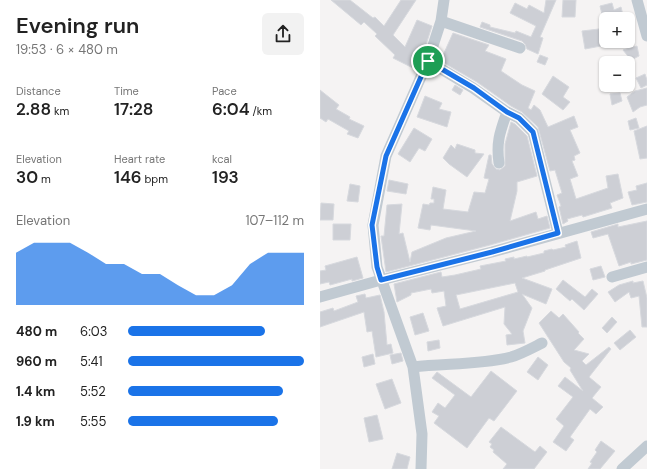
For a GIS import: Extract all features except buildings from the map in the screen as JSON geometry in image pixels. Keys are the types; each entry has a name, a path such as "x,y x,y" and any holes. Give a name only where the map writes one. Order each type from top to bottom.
{"street":[{"path":"422,469 422,434 413,367 377,267 372,225 386,156 428,61 442,21 444,0"},
{"path":"637,0 647,36"},
{"path":"442,21 520,48"},
{"path":"428,61 474,88 507,112 519,118 533,132 558,233"},
{"path":"499,163 497,150 498,139 507,112"},
{"path":"320,297 492,252 647,209"},
{"path":"612,277 647,267"},
{"path":"413,367 474,363 512,357 542,343"},
{"path":"622,469 647,446"}],"route":[{"path":"428,61 474,88 507,112 519,118 533,132 537,143 558,233 492,252 381,280 377,267 372,225 386,156 428,61"}]}
